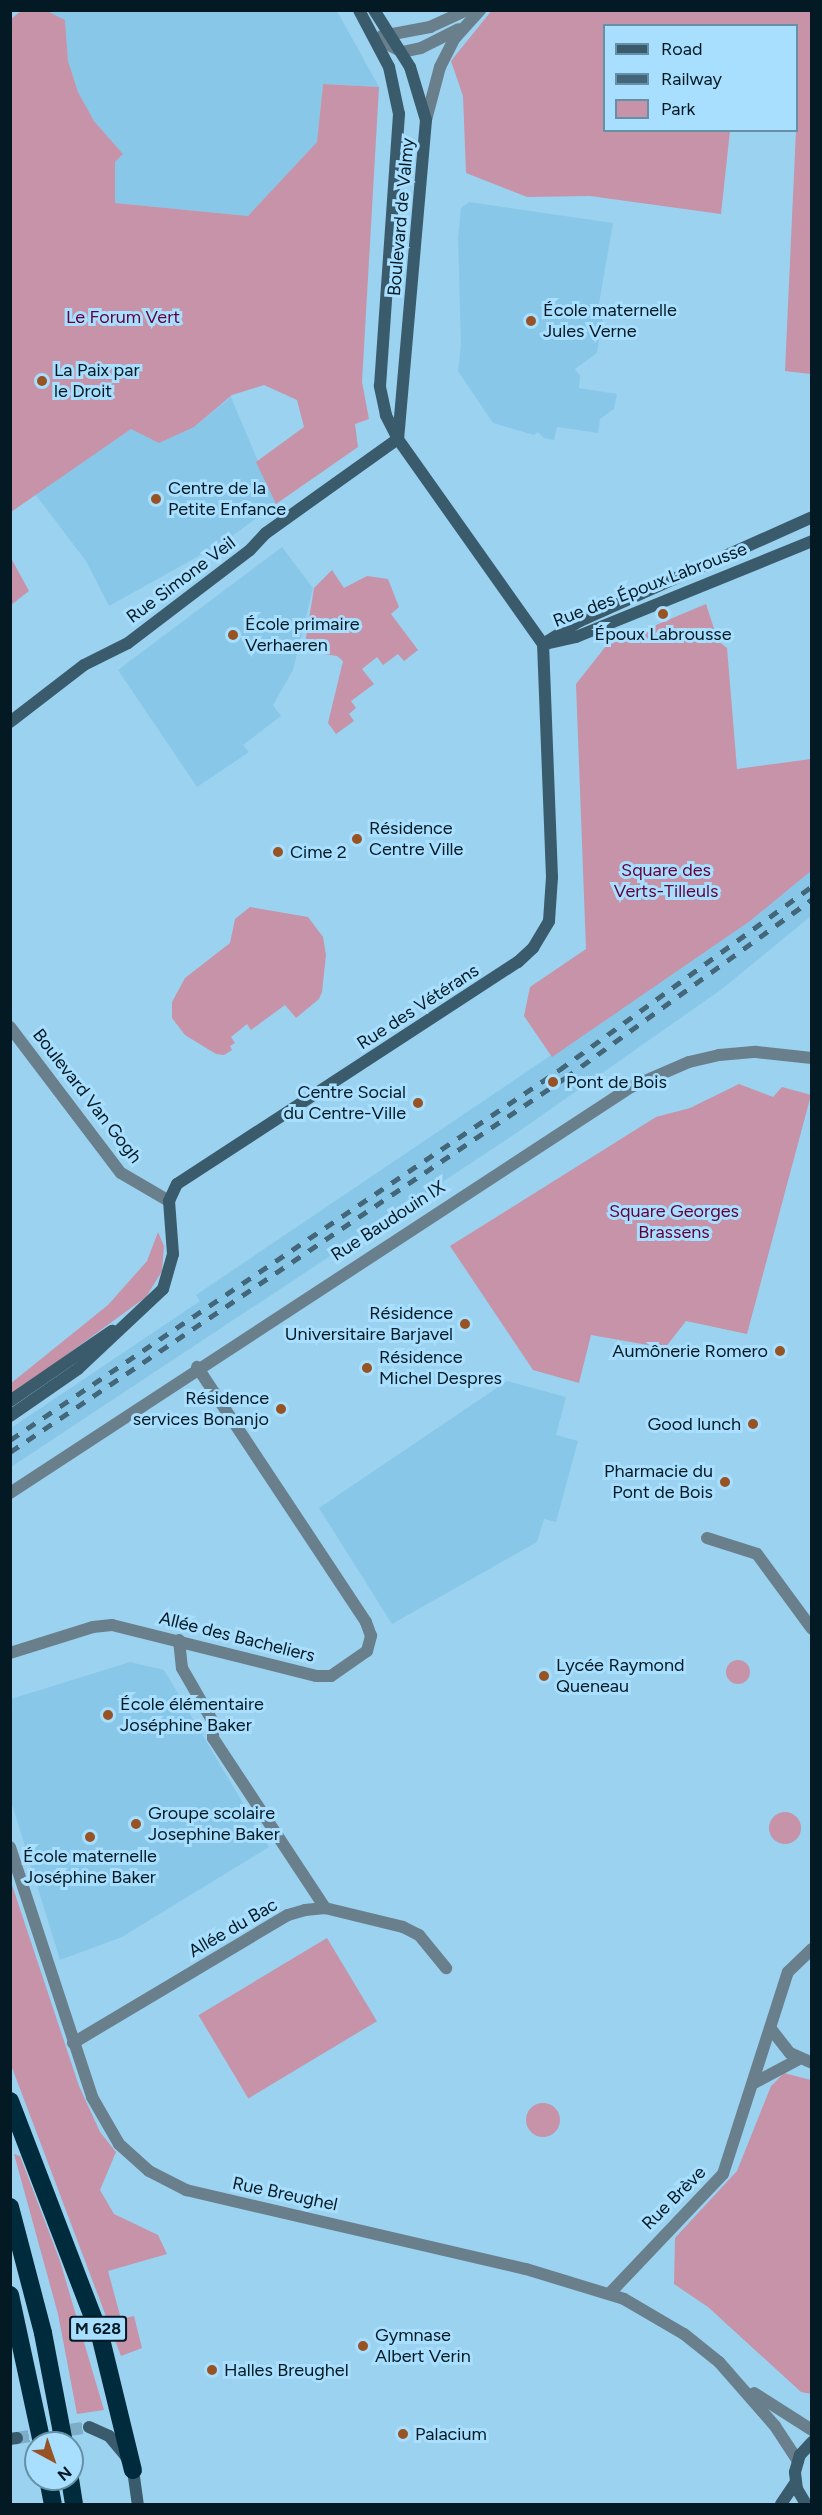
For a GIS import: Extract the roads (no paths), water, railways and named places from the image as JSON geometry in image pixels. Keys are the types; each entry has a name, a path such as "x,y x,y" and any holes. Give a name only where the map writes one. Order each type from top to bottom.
{"highway":[{"name":"M 628","path":"10,2101 100,2335 134,2470"},
{"path":"10,2207 43,2333 62,2431"},
{"path":"10,2295 39,2431"}],"main road":[{"name":"Boulevard de Valmy","path":"359,10 392,76 399,114 380,371 386,415 398,439 543,644"},
{"name":"Boulevard de Valmy","path":"374,10 402,52 418,88 426,120 398,439"},
{"name":"Rue Simone Veil","path":"10,722 84,665 128,643 250,550 266,533 398,439"},
{"name":"Rue des Époux Labrousse","path":"543,644 580,621 812,517"},
{"name":"Rue des Époux Labrousse","path":"543,644 576,637 812,541"},
{"name":"Rue des Vétérans","path":"169,1201 177,1184 188,1176 429,1022 518,962 538,940 549,921 552,896 543,644"},
{"path":"10,1416 78,1369 143,1311 163,1289 171,1268 169,1201"},
{"path":"10,1401 143,1311"},
{"path":"89,2427 109,2436 134,2470"},
{"path":"781,2505 795,2483 798,2461 812,2442"},
{"name":"M 628","path":"134,2470 138,2505"},
{"path":"795,2483 806,2505"}],"street":[{"path":"374,37 402,52 436,42 467,17 480,10"},
{"path":"374,37 430,27 467,17"},
{"path":"426,120 440,68 467,17"},
{"name":"Boulevard Van Gogh","path":"10,1028 121,1173 169,1201"},
{"name":"Rue Baudouin IX","path":"10,1493 198,1367 631,1087 681,1065 719,1055 756,1052 812,1058"},
{"name":"Allée des Bacheliers","path":"10,1653 103,1625 179,1640 324,1677 361,1657 371,1636 366,1622 303,1523 198,1367"},
{"path":"707,1538 757,1554 812,1629"},
{"path":"179,1640 182,1668 213,1722 213,1738 325,1908"},
{"name":"Rue Breughel","path":"10,1847 72,2043 108,2128 133,2157 165,2181 211,2197 515,2266 610,2292 684,2334 739,2382 812,2430"},
{"name":"Allée du Bac","path":"72,2043 288,1915 325,1908 403,1927 419,1935 446,1968"},
{"name":"Rue Brève","path":"610,2292 723,2174 788,1972 812,1949"},
{"path":"771,2029 797,2060 812,2063"},
{"path":"754,2083 797,2060"},
{"name":"Rue Breughel","path":"739,2382 798,2461"}],"tunnel":[{"path":"17,2438 89,2427"}],"railway":[{"path":"10,1440 559,1070 812,886"},
{"path":"10,1452 565,1078 812,899"}],"place":[{"name":"École maternelle Jules Verne","path":"531,321"},
{"name":"La Paix par le Droit","path":"42,381"},
{"name":"Centre de la Petite Enfance","path":"156,499"},
{"name":"Époux Labrousse","path":"663,614"},
{"name":"École primaire Verhaeren","path":"233,635"},
{"name":"Résidence Centre Ville","path":"357,839"},
{"name":"Cime 2","path":"278,852"},
{"name":"Pont de Bois","path":"553,1082"},
{"name":"Centre Social du Centre-Ville","path":"418,1103"},
{"name":"Résidence Universitaire Barjavel","path":"465,1324"},
{"name":"Aumônerie Romero","path":"780,1351"},
{"name":"Résidence Michel Despres","path":"367,1368"},
{"name":"Résidence services Bonanjo","path":"281,1409"},
{"name":"Good lunch","path":"753,1424"},
{"name":"Pharmacie du Pont de Bois","path":"725,1482"},
{"name":"Lycée Raymond Queneau","path":"544,1676"},
{"name":"École élémentaire Joséphine Baker","path":"108,1715"},
{"name":"Groupe scolaire Josephine Baker","path":"136,1824"},
{"name":"École maternelle Joséphine Baker","path":"90,1837"},
{"name":"Gymnase Albert Verin","path":"363,2346"},
{"name":"Halles Breughel","path":"212,2370"},
{"name":"Palacium","path":"403,2434"}],"park label":[{"name":"Le Forum Vert","path":"123,317"},
{"name":"Square des Verts-Tilleuls","path":"666,881"},
{"name":"Square Georges Brassens","path":"674,1222"}]}
